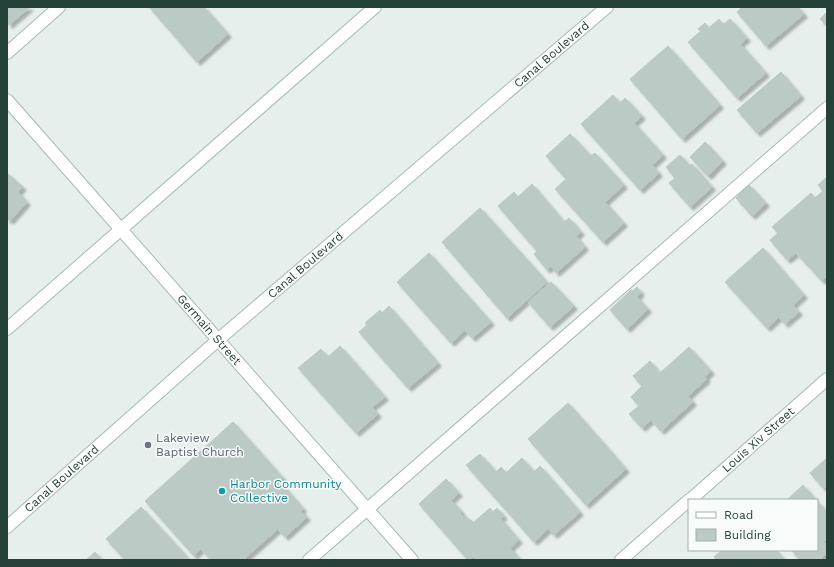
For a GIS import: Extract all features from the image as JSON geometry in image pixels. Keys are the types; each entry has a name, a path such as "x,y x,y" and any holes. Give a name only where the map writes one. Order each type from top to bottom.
{"main road":[{"path":"7,53 59,7"},
{"path":"7,329 122,230 375,7"},
{"name":"Canal Boulevard","path":"7,527 219,339 607,7"},
{"name":"Germain Street","path":"7,100 412,560"},
{"path":"309,560 827,108"},
{"name":"Louis Xiv Street","path":"690,499 827,379"},
{"name":"Louis Xiv Street","path":"621,560 688,501"}],"building":[{"path":"7,7 30,7 9,25 7,22"},
{"path":"149,7 204,7 228,34 197,62"},
{"path":"742,7 798,7 804,14 766,46 737,12"},
{"path":"827,12 827,26 820,19"},
{"path":"719,19 723,25 730,19 747,38 740,44 766,73 737,98 688,42 701,31 698,29 705,23 709,28"},
{"path":"668,46 720,105 682,139 630,79"},
{"path":"781,72 801,96 757,133 737,110"},
{"path":"613,95 620,103 625,98 642,116 634,123 663,155 652,165 659,173 640,190 581,124"},
{"path":"570,134 591,156 595,153 624,185 605,202 624,223 603,242 555,189 566,179 546,156"},
{"path":"705,142 723,161 708,176 690,157"},
{"path":"680,155 690,166 692,164 712,187 690,207 669,183 675,178 666,167"},
{"path":"7,173 23,187 18,192 27,202 10,221 8,219 7,220"},
{"path":"827,177 827,276 822,281 796,253 787,260 770,240 778,233 772,227 811,193 815,198 823,191 818,185"},
{"path":"532,184 564,222 569,218 581,232 576,236 585,247 556,273 551,266 547,270 534,254 537,251 498,206 514,192 518,197"},
{"path":"749,185 766,203 752,216 736,198"},
{"path":"480,208 547,282 507,318 442,242"},
{"path":"763,248 804,295 793,305 799,312 785,324 779,317 767,328 725,282"},
{"path":"429,253 491,322 472,338 465,330 451,343 397,282"},
{"path":"551,282 574,306 550,327 528,302"},
{"path":"637,287 641,292 637,297 648,309 627,329 610,310 631,290 633,291"},
{"path":"389,306 438,363 408,388 359,332 367,325 365,323 380,310 382,313"},
{"path":"340,346 385,397 372,407 378,414 356,433 298,368 321,349 328,357"},
{"path":"689,347 711,371 705,377 707,379 688,396 693,402 661,431 651,420 642,428 629,414 639,406 631,397 642,386 633,376 650,361 660,373"},
{"path":"568,403 626,469 586,505 528,439"},
{"name":"Harbor Community Collective","path":"233,422 283,478 279,481 303,508 301,511 307,517 285,537 278,529 243,560 211,560 201,549 194,556 145,501"},
{"path":"480,454 496,472 501,467 506,473 522,458 534,472 540,466 580,512 554,535 548,529 534,542 466,465"},
{"path":"827,458 827,486 823,488 810,473"},
{"path":"446,479 459,493 451,500 462,512 460,513 464,518 466,516 473,523 490,508 493,512 497,508 504,516 500,518 519,540 510,548 521,560 476,560 473,557 468,560 419,504"},
{"path":"803,485 815,499 788,499"},
{"path":"818,502 827,512 827,539 824,542 827,546 827,553 819,560 800,560 792,551 818,551"},
{"path":"141,507 190,560 125,560 106,539"},
{"path":"721,551 777,551 785,560 717,560 714,557"},
{"path":"95,552 102,560 86,560"}],"place":[{"name":"Lakeview Baptist Church","path":"148,445"},
{"name":"Harbor Community Collective","path":"222,491"}]}
